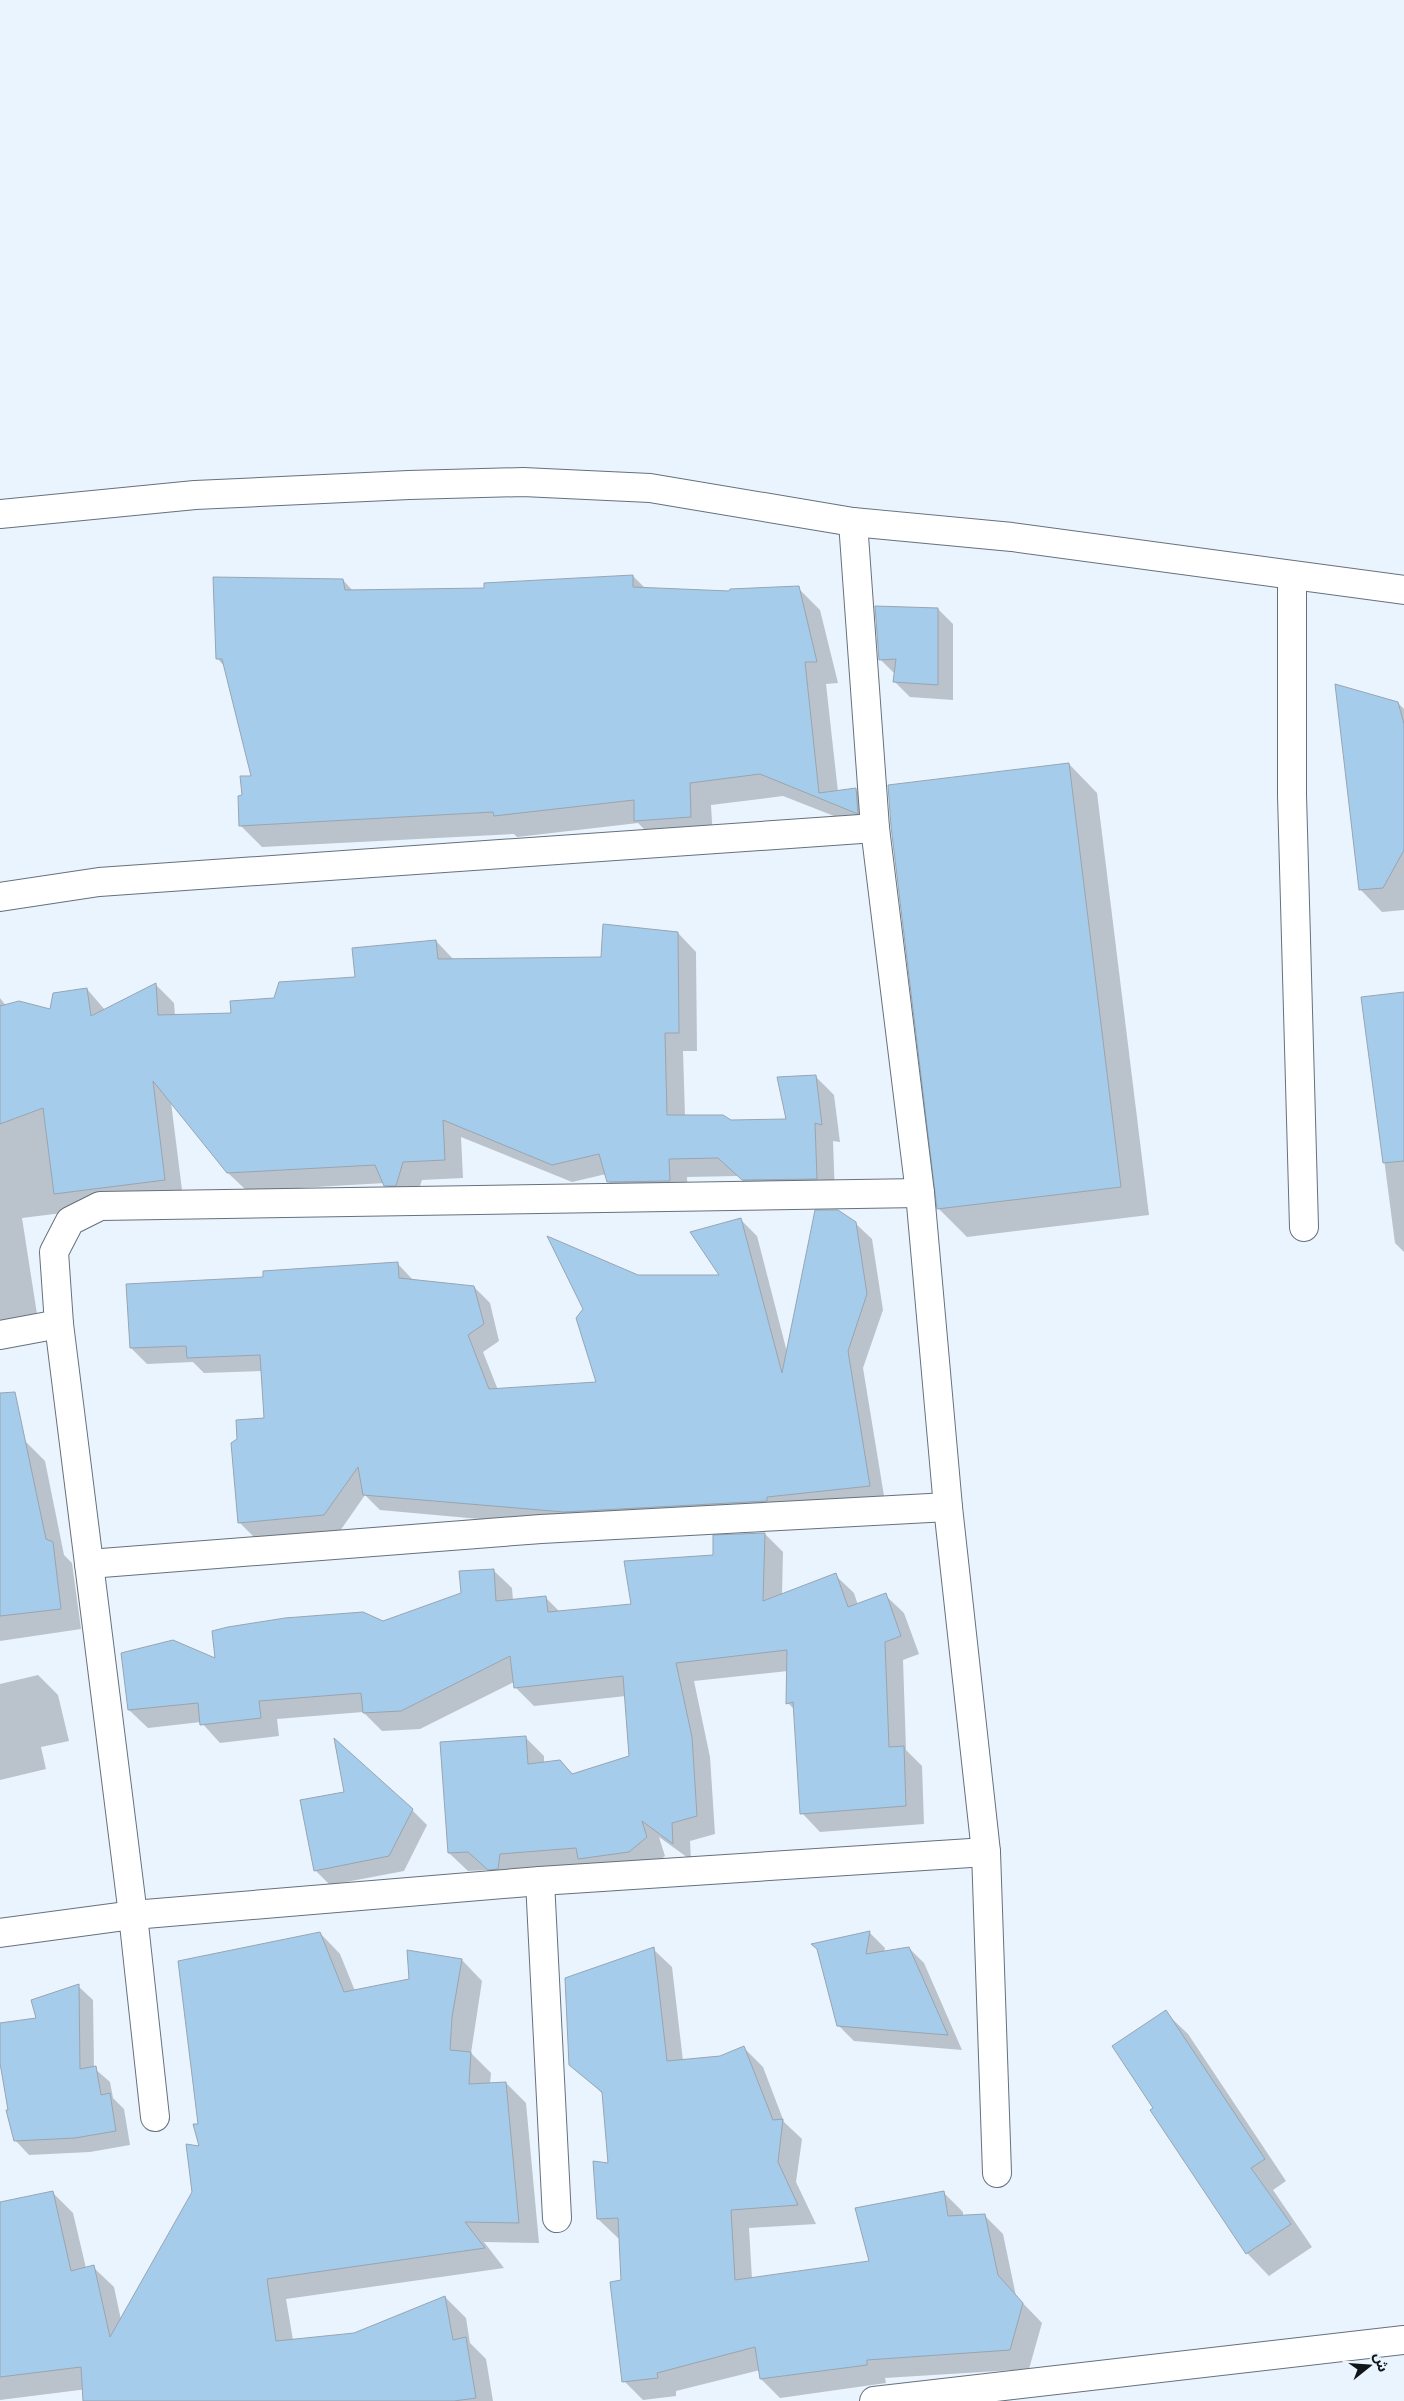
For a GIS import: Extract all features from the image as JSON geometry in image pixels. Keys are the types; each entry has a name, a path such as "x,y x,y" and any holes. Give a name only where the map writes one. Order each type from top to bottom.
{"street":[{"path":"0,514 195,495 409,484 523,482 650,488 853,522 1012,537 1292,577 1404,590"},
{"path":"853,522 875,828 920,1193 948,1507 986,1852 997,2173"},
{"path":"1292,577 1292,795 1304,1227"},
{"path":"0,897 99,882 875,828"},
{"path":"155,2117 133,1914 60,1324 54,1252 70,1221 100,1206 920,1193"},
{"path":"0,1335 60,1324"},
{"path":"89,1564 541,1528 948,1507"},
{"path":"0,1932 133,1914 540,1881 986,1852"},
{"path":"540,1881 557,2218"},
{"path":"874,2401 1404,2340"}],"building":[{"path":"633,575 633,587 729,591 730,589 799,586 817,662 805,662 819,793 856,788 858,814 760,774 690,783 691,817 634,821 634,800 494,816 493,812 239,826 238,796 242,795 240,776 251,776 222,659 216,659 213,577 343,579 345,590 484,588 484,583"},
{"path":"875,606 938,608 938,685 893,682 896,659 879,660"},
{"path":"1335,684 1398,702 1404,724 1404,850 1383,888 1359,890"},
{"path":"1069,763 1121,1187 937,1209 891,826 888,785"},
{"path":"603,924 678,932 679,1033 665,1033 667,1115 723,1115 731,1120 786,1119 777,1077 816,1075 822,1125 815,1123 817,1179 742,1180 718,1158 669,1159 670,1181 607,1182 599,1154 552,1165 443,1120 445,1160 403,1162 396,1186 384,1186 375,1165 227,1173 153,1081 165,1180 54,1194 43,1108 0,1124 0,1006 19,1001 50,1009 53,993 87,988 91,1016 156,983 158,1015 231,1013 230,1001 274,998 279,982 355,977 352,948 436,940 438,959 601,957"},
{"path":"1404,992 1404,1161 1383,1163 1361,997"},
{"path":"815,1210 838,1210 856,1222 867,1294 848,1351 870,1486 767,1497 767,1501 564,1512 363,1495 358,1467 324,1515 238,1523 231,1443 237,1439 236,1420 264,1418 260,1355 187,1358 186,1346 130,1348 126,1284 263,1277 263,1271 398,1262 399,1278 474,1286 484,1324 468,1335 489,1389 596,1382 576,1318 583,1309 547,1236 638,1275 719,1275 690,1232 741,1218 782,1373"},
{"path":"15,1392 46,1539 53,1542 61,1609 0,1616 0,1393"},
{"path":"765,1533 763,1601 836,1573 848,1607 886,1593 901,1636 885,1642 889,1747 904,1746 906,1806 800,1814 793,1702 786,1704 787,1650 676,1663 692,1737 697,1816 672,1823 673,1844 642,1821 647,1837 629,1852 578,1859 576,1848 500,1854 498,1869 488,1870 468,1852 448,1853 440,1742 526,1736 528,1764 560,1760 572,1774 629,1756 623,1676 514,1688 510,1656 401,1711 363,1713 361,1693 259,1701 261,1718 200,1725 198,1703 128,1710 121,1653 173,1640 215,1658 212,1631 228,1627 285,1618 363,1612 383,1621 461,1593 459,1571 494,1569 496,1601 546,1596 548,1612 631,1604 624,1561 713,1555 713,1535"},
{"path":"334,1738 413,1809 389,1856 314,1871 300,1800 344,1792"},
{"path":"870,1931 866,1954 909,1947 948,2035 837,2026 817,1949 811,1944"},
{"path":"320,1932 344,1992 409,1979 407,1950 462,1959 452,2017 450,2050 471,2052 469,2084 506,2082 519,2223 465,2222 485,2248 267,2279 276,2341 354,2333 445,2296 453,2340 466,2337 476,2398 454,2401 83,2401 81,2367 0,2377 0,2202 53,2191 71,2271 94,2265 110,2337 192,2192 186,2144 199,2146 193,2124 198,2124 178,1961"},
{"path":"654,1947 667,2061 720,2056 744,2046 773,2120 783,2119 778,2162 798,2205 731,2210 735,2280 869,2261 855,2208 944,2191 948,2216 985,2214 998,2275 1023,2303 1010,2350 867,2360 867,2365 760,2379 755,2347 657,2373 658,2378 622,2382 610,2282 621,2280 618,2218 597,2219 593,2161 608,2163 602,2092 569,2065 565,1978"},
{"path":"79,1984 80,2069 96,2066 101,2095 110,2093 116,2131 75,2138 14,2141 6,2110 8,2110 0,2063 0,2023 36,2018 31,2000"},
{"path":"1166,2010 1265,2159 1251,2168 1291,2224 1246,2254 1150,2110 1153,2108 1112,2046"}]}
